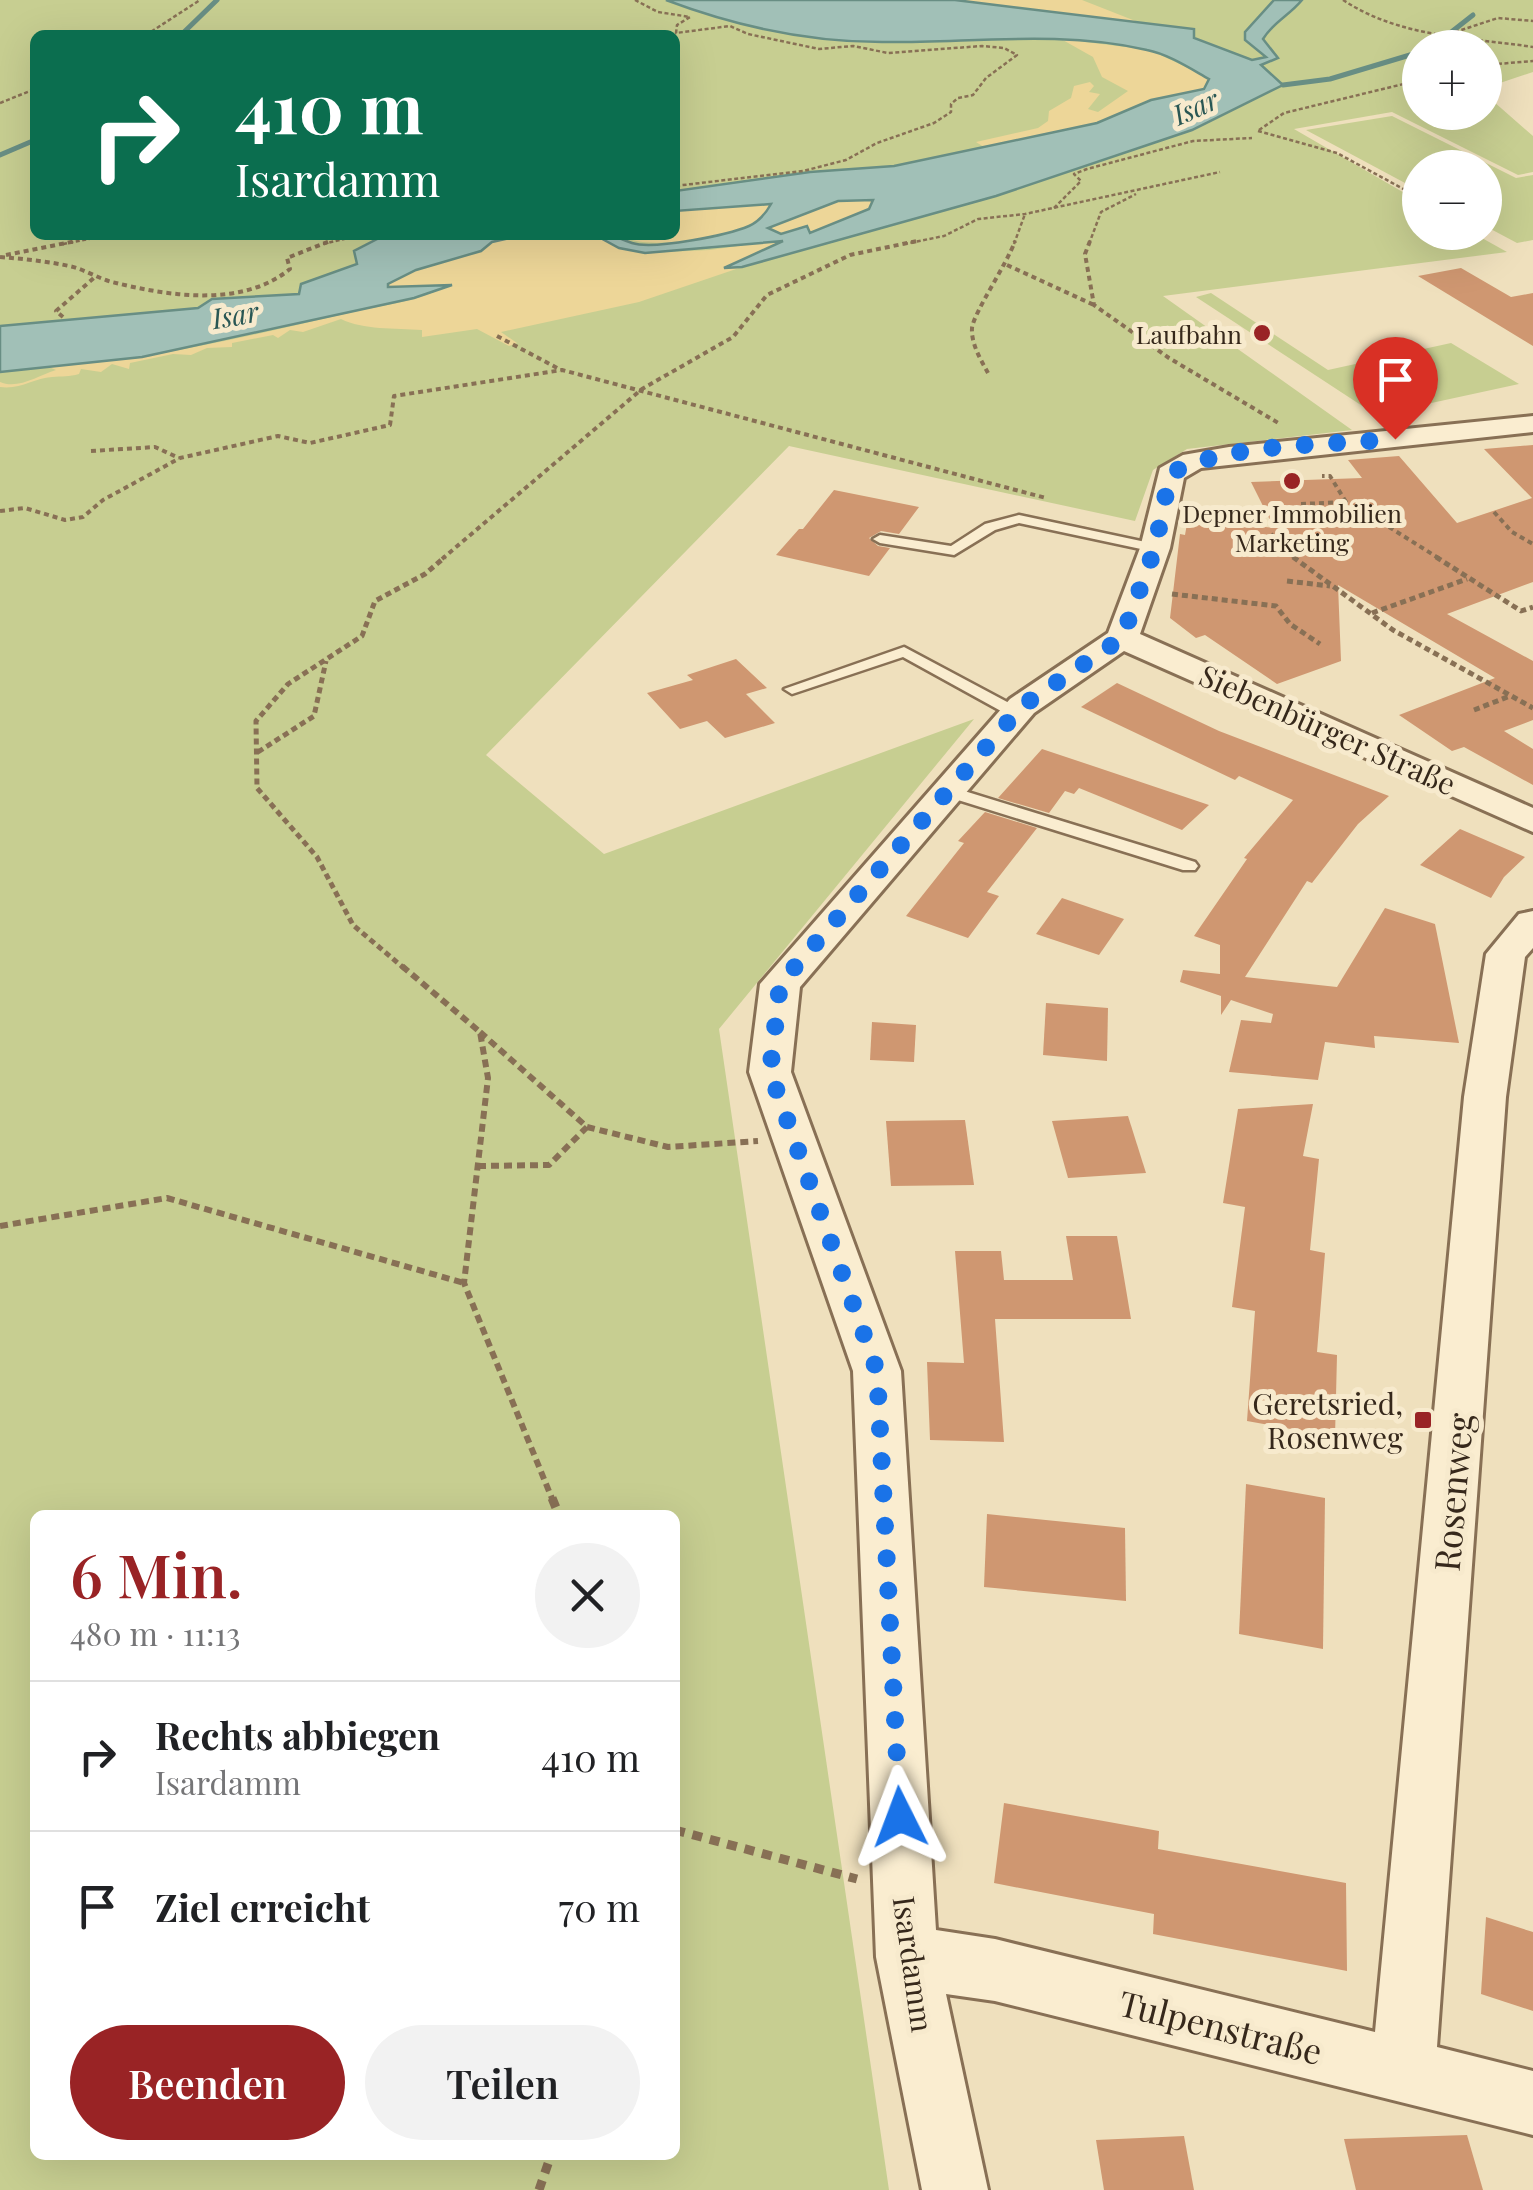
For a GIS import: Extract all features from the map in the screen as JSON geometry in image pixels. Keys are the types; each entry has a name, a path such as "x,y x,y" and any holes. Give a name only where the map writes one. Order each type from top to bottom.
{"street":[{"path":"1122,638 1155,548 1170,474 1193,461 1533,424"},
{"name":"Isardamm","path":"955,2190 907,1957 877,1371 770,1072 780,984 1016,713 1122,638"},
{"name":"Siebenbürger Straße","path":"1122,638 1533,821"},
{"name":"Rosenweg","path":"1403,2071 1485,1097 1506,954 1533,923"},
{"name":"Tulpenstraße","path":"907,1957 995,1970 1533,2103"}],"lane":[{"path":"880,539 954,551 990,526 1019,518 1155,548"},
{"path":"792,689 904,652 1016,713"},
{"path":"948,791 1189,866"}],"path":[{"path":"154,30 200,0"},
{"path":"635,0 658,12 690,17 677,25 676,30"},
{"path":"1342,0 1378,20 1419,30"},
{"path":"1461,30 1498,18 1533,21"},
{"path":"680,32 730,26 748,34 819,49 853,46 888,53 982,46 1004,48 1017,56 986,78 973,95 958,98 941,121 878,142 851,158 837,163 822,161 803,171 680,185"},
{"path":"1502,43 1533,47"},
{"path":"1502,63 1533,60"},
{"path":"1402,84 1284,113 1258,131 1337,153 1402,188"},
{"path":"0,103 30,91"},
{"path":"1053,208 1081,181 1074,174 1088,169 1193,141 1252,138"},
{"path":"794,1139 668,1147 587,1127 353,925 317,857 257,788 256,721 288,684 362,636 375,602 425,574 642,390 733,337 768,295 850,255 944,236 978,220 1026,214 1220,172"},
{"path":"1094,305 1085,254 1101,212 1146,188"},
{"path":"988,374 976,350 972,326 1007,264 1026,214"},
{"path":"0,256 84,240"},
{"path":"0,256 42,260 95,277 194,296 249,290 280,281 290,269 286,258 331,240"},
{"path":"1007,264 1094,305 1169,358 1318,446"},
{"path":"63,316 56,311 60,304 95,277"},
{"path":"497,336 562,370 1061,503"},
{"path":"0,511 25,508 65,520 83,517 103,500 180,458 278,436 310,443 390,425 394,396 562,370"},
{"path":"91,451 155,447 180,458"},
{"path":"1300,504 1346,502 1330,476 1316,476"},
{"path":"1494,512 1512,532 1533,544"},
{"path":"1390,527 1521,611 1533,607"},
{"path":"1271,534 1287,554 1371,614 1533,708"},
{"path":"1371,614 1467,579"},
{"path":"1287,581 1332,586"},
{"path":"1140,590 1276,606 1290,624 1320,644"},
{"path":"257,752 314,716 326,660"},
{"path":"1474,710 1510,696"},
{"path":"480,1032 488,1078 464,1282 557,1510"},
{"path":"478,1166 549,1164 587,1127"},
{"path":"0,1226 167,1198 464,1282"},
{"path":"680,1831 904,1891"},
{"path":"539,2190 549,2160"}],"green space":[{"path":"0,0 1533,0 1533,72 1502,82 1502,30 1402,30 1402,117 1392,112 1294,129 1402,192 1402,250 1507,252 1163,296 1352,430 1187,449 1153,470 1135,521 789,446 486,755 604,854 974,719 719,1029 889,2190 0,2190"},
{"path":"1502,109 1533,136 1533,172 1518,175 1502,167 1502,150 1468,150 1428,130 1502,130"},
{"path":"1392,116 1402,121 1402,130 1420,130 1460,150 1402,150 1402,181 1306,130"},
{"path":"1502,171 1516,178 1533,175 1533,240 1517,243 1502,235"},
{"path":"1211,293 1328,370 1451,343 1519,384 1376,415 1196,297"}],"sand":[{"path":"955,0 1082,0 1138,22"},
{"path":"1061,39 1150,50 1209,78 1204,89 1151,100 1097,123 984,147 976,142 1038,128 1048,121 1049,111 1071,98 1074,86 1090,82 1094,86 1089,92 1100,94 1088,109 1098,112 1128,91 1102,77 1093,57"},
{"path":"873,199 869,209 806,233 780,233 766,228 838,201"},
{"path":"772,204 754,223 738,230 704,238 664,242 632,240 680,240 680,211"},
{"path":"793,238 725,267 742,267 639,302 501,332 517,343 509,346 477,329 422,337 422,330 369,327 341,319 303,332 290,330 278,338 273,335 232,343 232,347 130,363 129,369 112,364 101,372 81,369 75,375 0,387 0,382 21,383 56,370 49,367 197,346 410,300 446,286 387,287 388,284 416,270 480,251 492,242 604,240 619,248 645,253 710,250"}],"water":[{"name":"Isar","path":"666,0 955,0 1194,29 1194,38 1252,60 1266,57 1245,40 1245,32 1274,0 1302,0 1263,39 1278,58 1261,65 1283,85 1192,130 996,196 742,267 724,268 783,241 645,253 619,248 604,240 657,245 739,230 762,217 771,204 680,211 680,190 810,172 894,166 1097,123 1151,100 1204,89 1209,79 1147,50 1081,40 882,42 827,39 745,25","holes":["873,200 869,209 810,233 807,226 781,234 768,228 838,201"]},
{"name":"Isar","path":"375,240 501,240 481,251 416,270 388,284 452,285 414,298 142,357 0,372 0,326 198,308 212,299 299,294 301,284 357,264 354,251"}],"building":[{"path":"1461,268 1511,297 1533,293 1533,346 1418,276"},
{"path":"1533,445 1533,582 1447,614 1533,661 1533,720 1504,731 1533,749 1533,785 1464,747 1452,751 1399,715 1495,678 1338,585 1341,661 1277,684 1205,635 1196,638 1170,618 1180,534 1185,535 1188,518 1274,528 1251,482 1362,478 1348,460 1399,456 1457,523 1532,498 1484,449"},
{"path":"834,490 919,507 899,534 881,531 869,538 878,546 890,548 869,576 776,555"},
{"path":"736,659 767,688 746,694 775,723 725,738 707,721 680,729 647,693 693,680 687,675"},
{"path":"1117,683 1219,731 1389,796 1358,824 1312,883 1307,881 1245,977 1337,987 1385,908 1435,924 1459,1043 1374,1036 1375,1048 1325,1042 1318,1080 1229,1072 1241,1020 1271,1023 1273,1014 1231,1000 1221,1015 1221,996 1180,982 1183,970 1220,974 1220,945 1194,936 1247,859 1244,858 1293,800 1239,776 1235,780 1081,707"},
{"path":"1042,749 1209,805 1182,830 1079,788 1074,794 1065,791 1049,813 998,798"},
{"path":"985,812 1037,828 987,892 999,896 968,938 906,916 964,843 958,841"},
{"path":"1460,829 1525,857 1504,877 1491,898 1420,865"},
{"path":"1062,898 1124,919 1099,955 1036,934"},
{"path":"1046,1003 1108,1008 1107,1061 1043,1055"},
{"path":"872,1022 916,1025 914,1062 870,1060"},
{"path":"1313,1104 1303,1156 1319,1159 1310,1250 1325,1253 1317,1352 1337,1355 1335,1437 1247,1421 1255,1311 1232,1307 1245,1207 1223,1203 1238,1109"},
{"path":"1128,1116 1146,1173 1068,1178 1052,1121"},
{"path":"965,1120 974,1185 891,1186 886,1121"},
{"path":"1066,1236 1117,1236 1131,1319 995,1319 1004,1442 930,1440 927,1362 964,1363 955,1251 1001,1251 1004,1280 1073,1280"},
{"path":"1246,1484 1325,1498 1323,1649 1239,1634"},
{"path":"987,1514 1125,1528 1126,1601 984,1587"},
{"path":"1004,1803 1159,1831 1158,1849 1346,1883 1347,1971 1153,1934 1154,1914 994,1883"},
{"path":"1486,1917 1533,1932 1533,2011 1481,1994"},
{"path":"1467,2135 1483,2190 1356,2190 1344,2139"},
{"path":"1184,2136 1194,2190 1104,2190 1096,2140"}],"waterway":[{"path":"186,30 217,0"},
{"path":"1454,30 1473,15"},
{"path":"1283,85 1330,79 1402,57"},
{"path":"0,155 30,142"}],"place":[{"name":"Laufbahn","path":"1262,333"},
{"name":"Depner Immobilien Marketing","path":"1292,481"},
{"name":"Geretsried, Rosenweg","path":"1423,1420"}],"route":[{"path":"900,1817 877,1371 770,1072 780,984 1022,706 1122,638 1155,548 1170,474 1193,461 1229,455 1395,439"}]}
